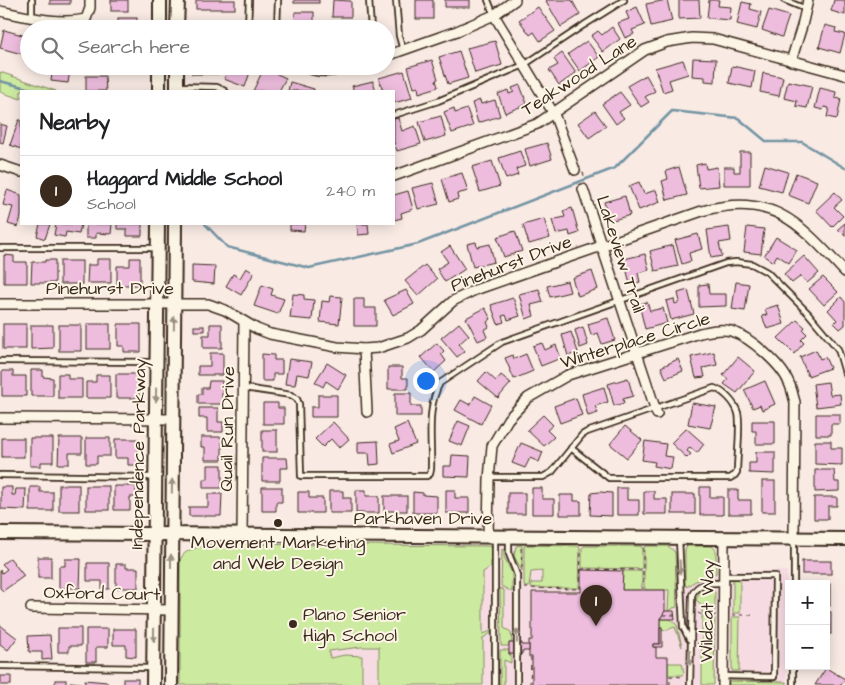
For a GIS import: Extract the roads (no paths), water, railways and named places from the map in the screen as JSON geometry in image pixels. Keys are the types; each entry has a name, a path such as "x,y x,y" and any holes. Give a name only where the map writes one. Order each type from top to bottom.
{"main road":[{"path":"160,0 160,20"},
{"path":"177,20 178,0"},
{"path":"159,75 159,90"},
{"path":"177,75 177,88"},
{"name":"Independence Parkway","path":"153,685 158,225"},
{"name":"Independence Parkway","path":"171,685 175,225"},
{"name":"Parkhaven Drive","path":"0,533 845,539"}],"street":[{"path":"82,20 86,19 90,8 90,0"},
{"path":"395,53 457,31 494,15 515,0"},
{"path":"791,60 807,4"},
{"path":"0,11 57,20"},
{"path":"494,15 554,114 578,169"},
{"name":"Teakwood Lane","path":"395,176 525,130 554,114 628,60 645,50 667,42 692,38 713,39 845,75"},
{"path":"0,165 20,172"},
{"name":"Lakeview Trail","path":"585,187 636,354 656,411"},
{"name":"Pinehurst Drive","path":"0,304 174,304 216,306 257,329 282,337 337,347 378,348 408,338 431,322 453,301 469,293 718,207 743,205 758,206 783,214 800,226 845,272"},
{"name":"Quail Run Drive","path":"242,535 244,322"},
{"name":"Winterplace Circle","path":"492,536 489,477 492,446 508,419 528,398 568,375 700,333 716,330 731,331 746,338 762,350 789,382 795,402 794,538"},
{"path":"364,349 367,412"},
{"path":"0,418 173,420"},
{"name":"Wildcat Way","path":"723,681 724,537"},
{"name":"Oxford Court","path":"32,608 171,610"}],"lane":[{"path":"32,0 32,17"},
{"path":"248,20 249,0"},
{"path":"277,20 278,0"},
{"path":"368,0 370,20"},
{"path":"396,0 399,36 403,50"},
{"path":"488,0 494,15"},
{"path":"395,115 438,101 524,65 624,0"},
{"path":"784,0 807,4"},
{"path":"177,88 217,87 223,90"},
{"path":"0,248 157,248"},
{"path":"244,388 291,396 297,399 299,404 301,476 426,476 430,474 431,469 432,407 440,383 502,342 726,263 736,262 752,264 767,272 808,313 838,349 845,372"},
{"path":"0,361 156,362"},
{"path":"489,477 543,477 552,472 582,435 656,411 714,388 723,393 734,405 738,414 737,472 735,475 724,478 609,478 572,448"},
{"path":"0,475 155,477"},
{"path":"492,536 495,685"},
{"path":"509,536 509,554 517,575 517,685"},
{"path":"679,537 683,627 690,641"},
{"path":"794,538 794,580"},
{"path":"690,685 691,598 694,589 701,584 724,579 775,576 774,677 723,681"},
{"path":"681,597 691,598"},
{"path":"0,666 153,668"},
{"path":"793,670 793,685"}],"waterway":[{"path":"0,81 34,90"},
{"path":"206,225 227,247 309,268 418,244 615,168 672,111 738,118 767,142 802,142 845,168"}],"place":[{"name":"Movement Marketing and Web Design","path":"278,523"},
{"name":"Plano Senior High School","path":"293,624"},
{"name":"Haggard Middle School","path":"596,626"}]}
